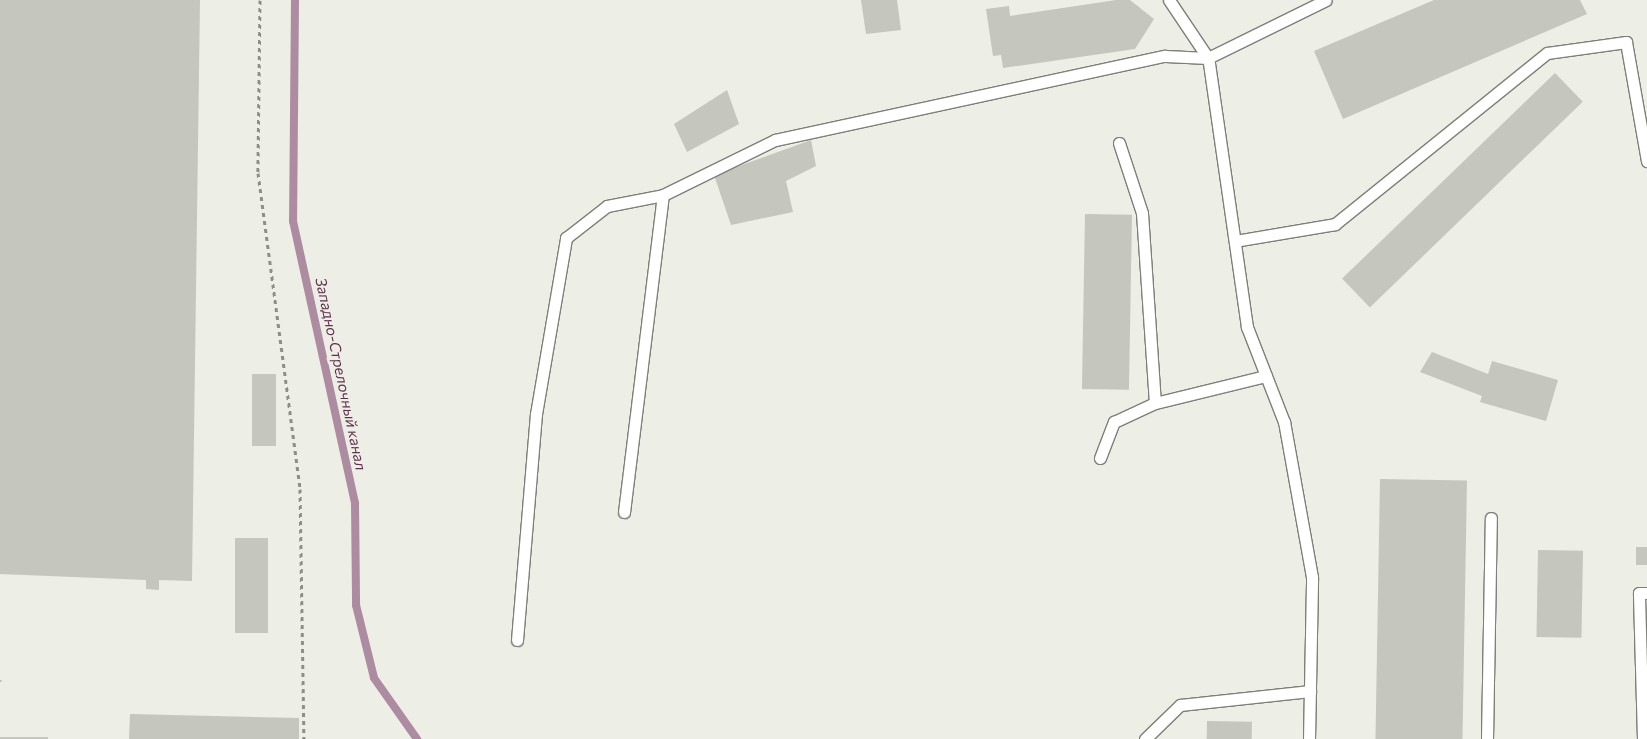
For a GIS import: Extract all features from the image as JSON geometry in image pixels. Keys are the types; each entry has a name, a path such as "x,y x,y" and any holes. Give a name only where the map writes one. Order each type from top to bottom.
{"lane":[{"path":"517,640 536,414 566,238 608,206 662,195 775,140 1165,56 1208,58 1326,0"},
{"path":"1168,1 1208,58 1247,327 1284,422 1312,576 1309,739"},
{"path":"1235,242 1334,224 1547,53 1626,42 1647,161"},
{"path":"1119,143 1142,213 1155,404"},
{"path":"624,512 662,195"},
{"path":"1100,458 1114,422 1155,404 1266,376"},
{"path":"1486,739 1491,518"},
{"path":"1643,739 1639,593 1647,593"},
{"path":"1145,739 1180,705 1310,691"}],"path":[{"path":"260,0 258,173 300,488 304,739"}],"building":[{"path":"0,0 200,0 192,581 159,580 159,590 146,589 146,580 0,574"},
{"path":"861,0 897,0 901,30 866,34"},
{"path":"1116,0 1130,0 1154,19 1135,49 1003,68 1001,55 993,56 986,9 1009,6 1010,16"},
{"path":"1434,0 1580,0 1587,14 1343,119 1314,51"},
{"path":"1555,73 1583,102 1370,307 1342,279"},
{"path":"727,90 739,124 687,152 674,124"},
{"path":"811,140 816,166 786,181 793,212 731,225 714,175"},
{"path":"1085,214 1132,215 1129,390 1082,389"},
{"path":"1432,352 1488,374 1492,361 1558,380 1546,421 1480,402 1482,396 1420,372"},
{"path":"252,374 276,374 276,446 252,446"},
{"path":"1380,479 1467,481 1462,739 1375,739"},
{"path":"235,538 268,538 268,633 235,633"},
{"path":"1636,547 1647,547 1647,565 1636,565"},
{"path":"1538,550 1583,551 1581,638 1536,637"},
{"path":"130,714 299,718 299,739 129,739"},
{"path":"1207,721 1252,722 1252,739 1207,739"},
{"path":"0,737 48,737 48,739 0,739"}],"waterway":[{"name":"Западно-Стрелочный канал","path":"295,0 293,221 355,503 356,605 374,678 417,739"}]}
